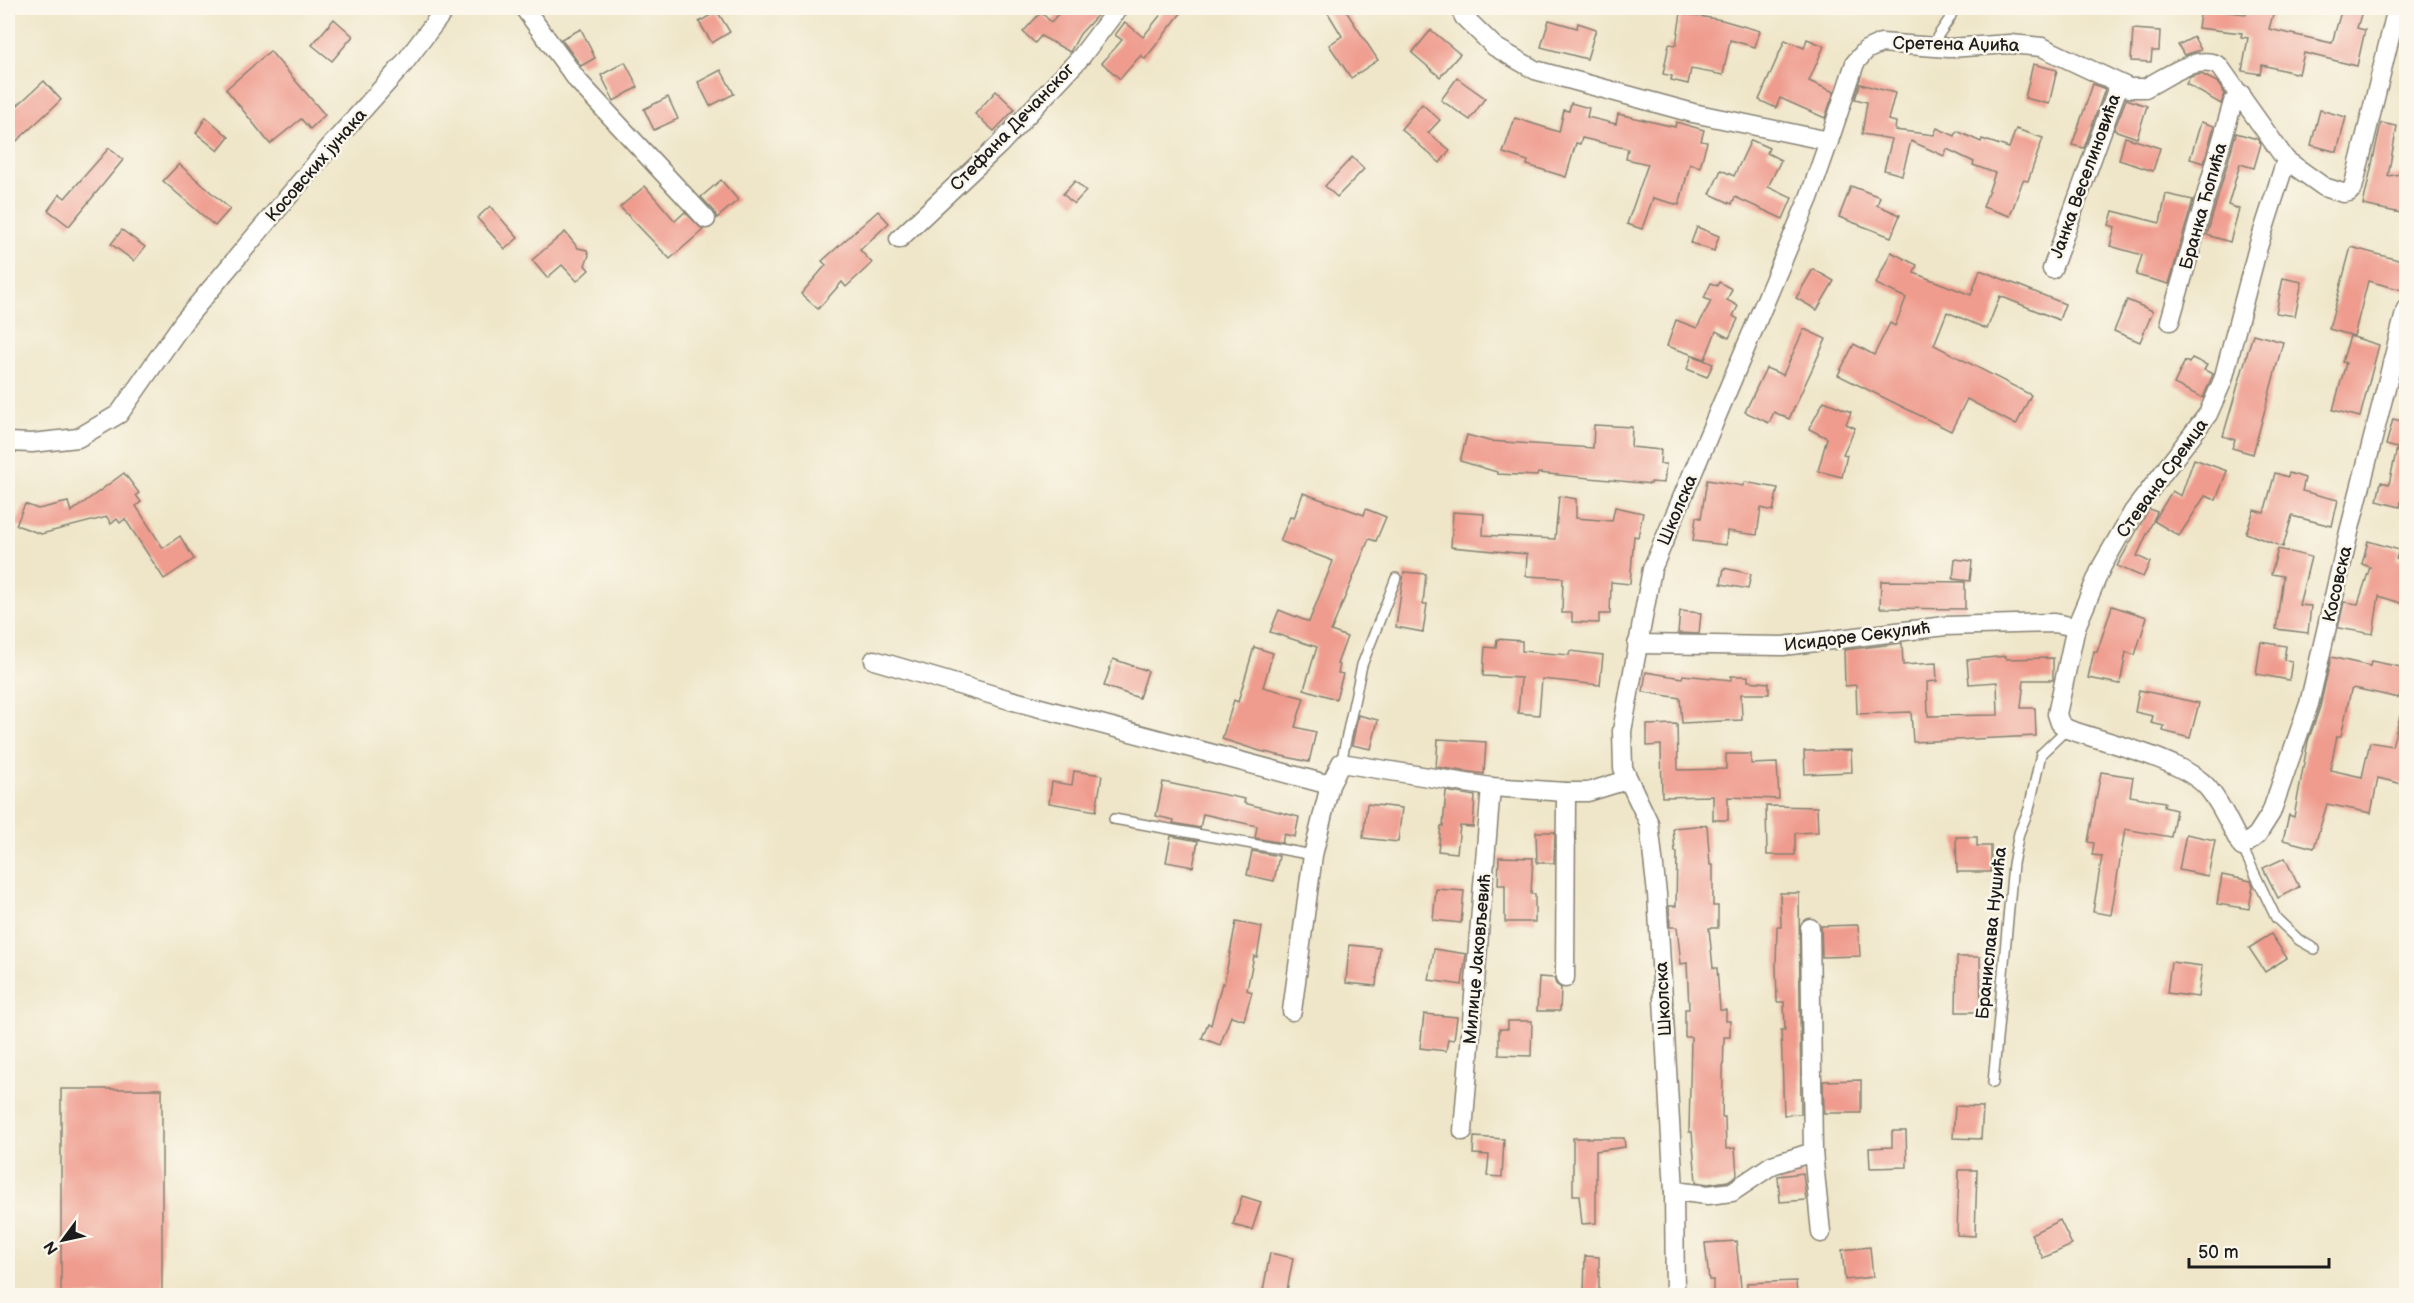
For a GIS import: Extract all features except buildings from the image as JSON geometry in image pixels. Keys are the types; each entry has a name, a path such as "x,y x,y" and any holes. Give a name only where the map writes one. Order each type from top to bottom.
{"street":[{"name":"Косовских јунака","path":"8,441 32,443 78,438 119,414 184,321 333,143 402,66 446,8"},
{"path":"524,8 578,81 706,219"},
{"name":"Стефана Дечанског","path":"899,239 999,146 1081,57 1118,8"},
{"path":"1460,8 1464,16 1495,47 1535,70 1693,113 1829,141"},
{"name":"Сретена Аџића","path":"1829,141 1855,63 1866,50 1881,43 1949,48 2010,44 2042,47 2130,88 2145,88 2196,63 2209,61 2219,66 2241,94 2286,160 2324,187 2343,193 2349,192 2353,188 2397,8"},
{"name":"Јанка Веселиновића","path":"2052,268 2119,84"},
{"name":"Бранка Ћопића","path":"2170,321 2233,102 2241,94"},
{"name":"Школска","path":"1675,1296 1674,1191 1657,894 1649,823 1628,780 1622,761 1622,731 1652,569 1809,198 1829,141"},
{"name":"Стевана Сремца","path":"2067,729 2060,723 2057,714 2076,627 2102,566 2133,512 2201,425 2215,401 2223,380 2258,247 2286,160"},
{"name":"Косовска","path":"2242,847 2257,835 2271,813 2309,704 2349,532 2406,309"},
{"name":"Исидоре Секулић","path":"1637,644 1783,646 1945,626 2043,623 2076,627"},
{"path":"874,660 1022,703 1330,785"},
{"path":"2067,729 2172,764 2193,776 2207,787 2242,847"},
{"path":"1292,1011 1313,855 1330,785 1341,763 1491,787 1566,792 1588,792 1628,780"},
{"name":"Милице Јаковљевић","path":"1463,1131 1491,787"},
{"path":"1565,978 1566,792"},
{"path":"1809,928 1813,1152 1821,1233"},
{"path":"1674,1191 1708,1195 1732,1192 1772,1166 1813,1152"}],"lane":[{"path":"1931,46 1954,8"},
{"path":"1341,763 1362,665 1396,578"},
{"name":"Бранислава Нушића","path":"1993,1083 2013,864 2019,833 2029,809 2041,754 2067,729"},
{"path":"1114,819 1313,855"},
{"path":"2242,847 2276,918 2299,940 2315,949"}]}
